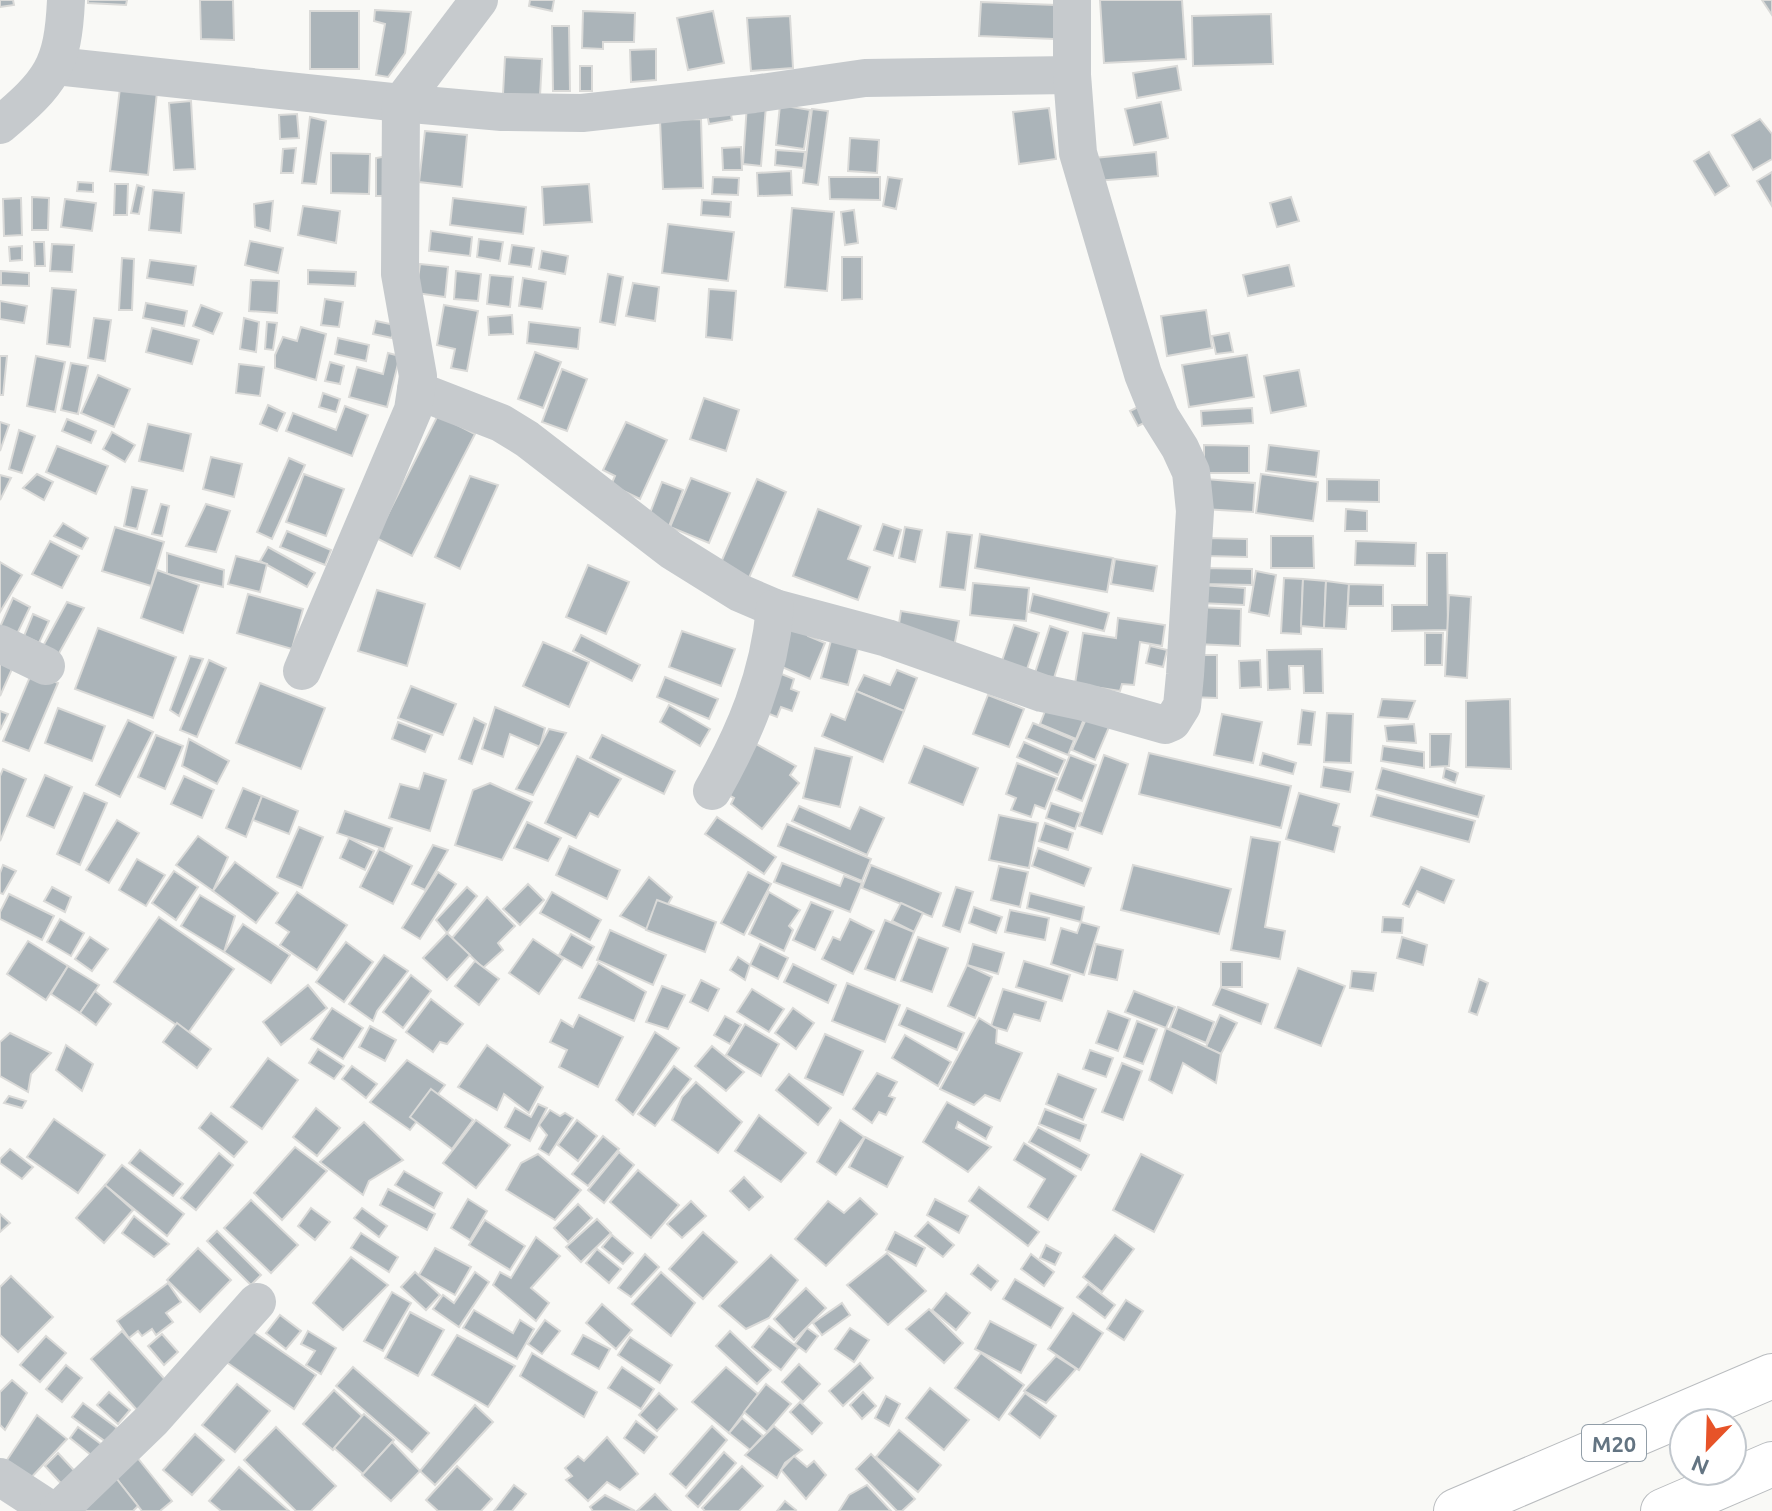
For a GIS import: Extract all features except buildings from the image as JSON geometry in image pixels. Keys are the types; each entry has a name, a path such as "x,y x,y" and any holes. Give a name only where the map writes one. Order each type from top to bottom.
{"highway":[{"name":"M20","path":"1456,1511 1772,1376"},
{"path":"1663,1511 1772,1464"}],"street":[{"path":"0,125 43,84 56,66 64,38 66,0"},
{"path":"302,671 413,410 418,376 400,274 401,103 479,0"},
{"path":"416,390 501,423 527,439 671,550 740,593 775,608 887,638 1002,680 1159,725 1172,722 1182,706 1195,511 1191,472 1160,416 1143,374 1078,153 1072,75 1072,0"},
{"path":"56,66 401,103 502,112 582,113 865,78 1072,75"},
{"path":"712,791 739,743 758,694 772,645 775,608"},
{"path":"0,644 46,666"},
{"path":"0,1477 55,1511 152,1420 257,1302"}]}
